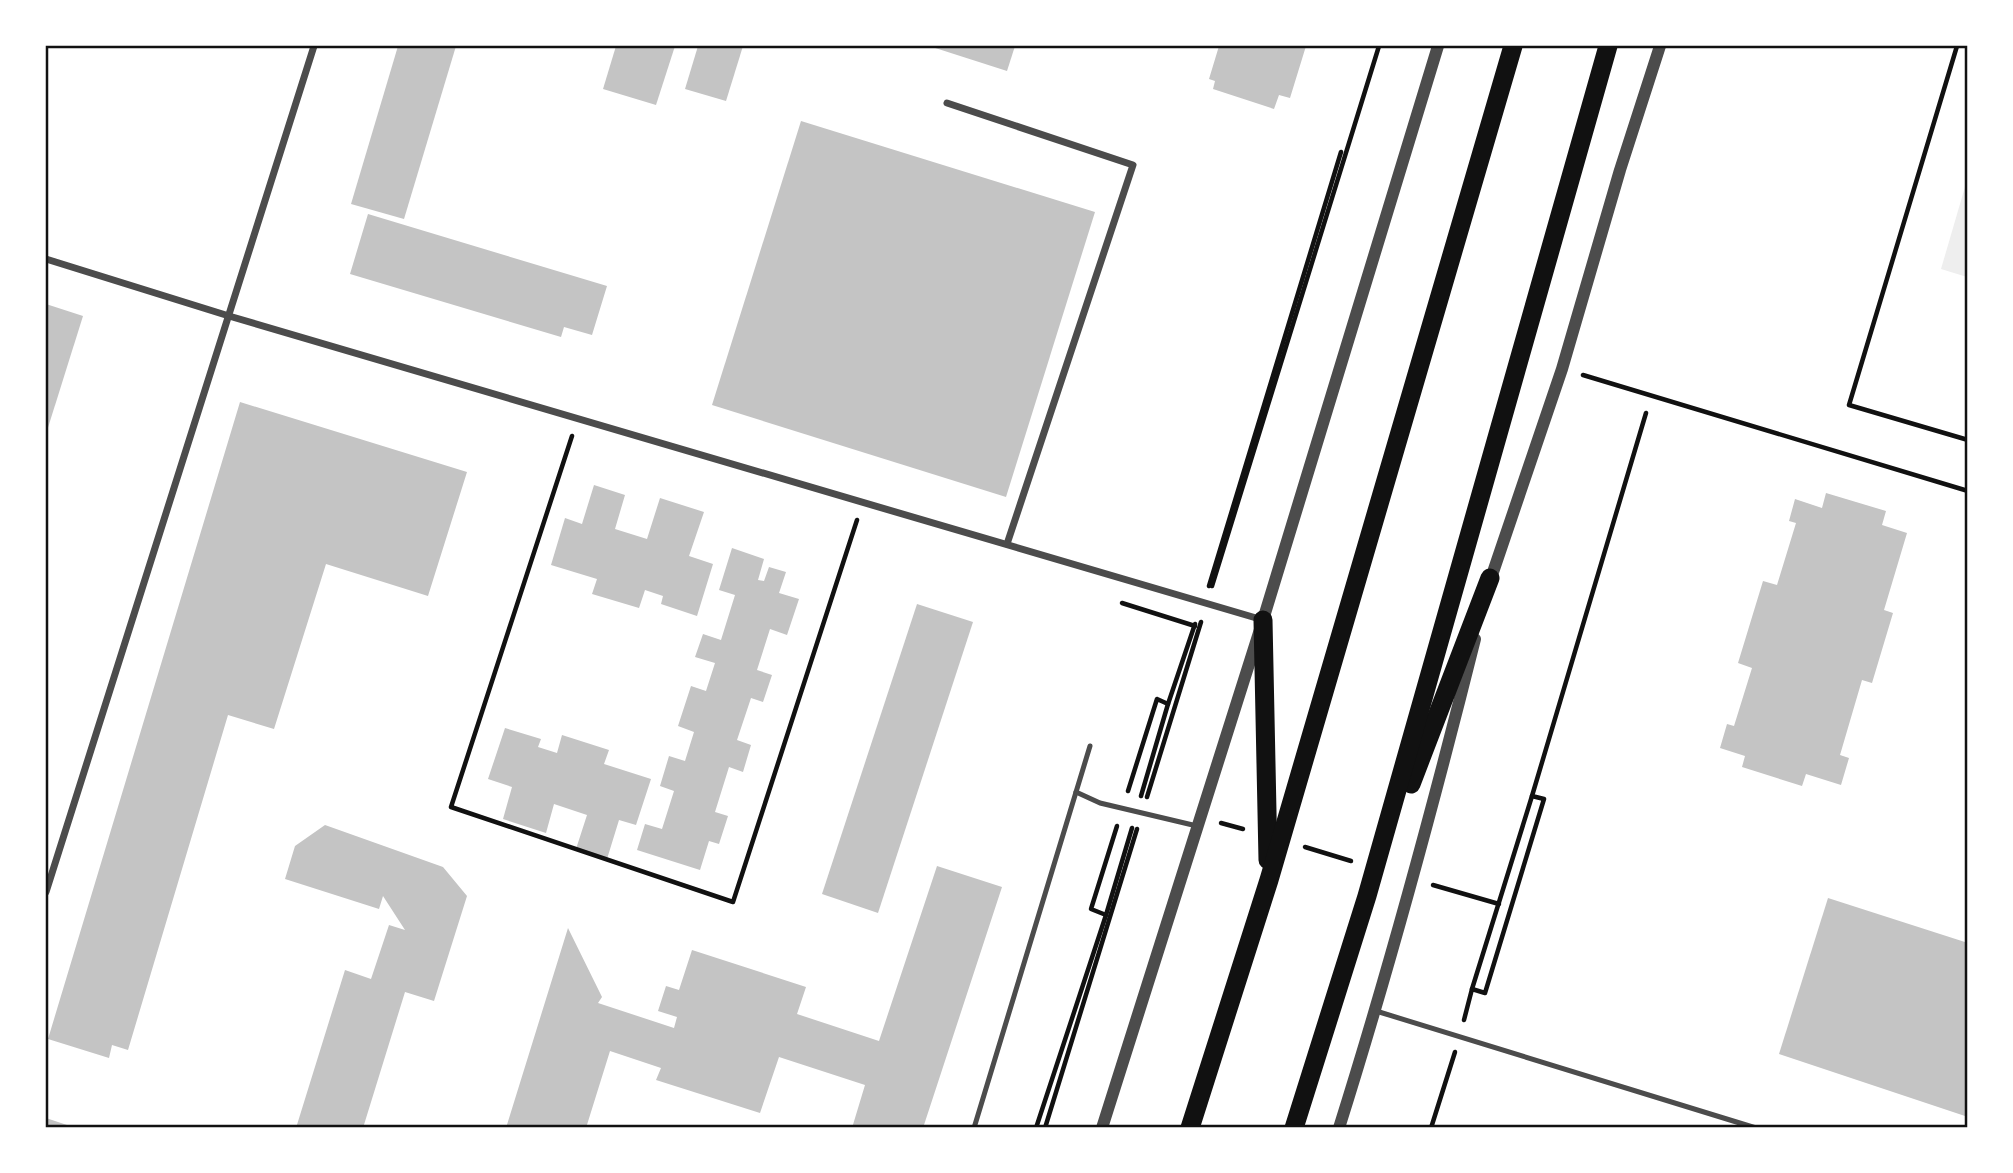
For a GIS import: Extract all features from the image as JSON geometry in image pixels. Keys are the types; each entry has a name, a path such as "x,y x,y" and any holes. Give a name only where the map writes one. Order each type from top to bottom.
{"highway":[{"path":"1190,1128 1269,880 1513,46"},
{"path":"1294,1128 1367,896 1608,46"},
{"path":"1367,896 1490,578"},
{"path":"1263,620 1269,880"}],"street":[{"path":"46,892 314,46"},
{"path":"1102,1128 1263,620 1438,46"},
{"path":"1339,1128 1376,1011 1430,820 1490,578 1562,369 1620,170 1660,46"},
{"path":"947,103 1133,165 1007,544"},
{"path":"46,259 229,316 1263,620"}],"lane":[{"path":"974,1128 1090,747"},
{"path":"1076,792 1100,803 1198,827"},
{"path":"1376,1011 1755,1127"}],"path":[{"path":"1957,46 1849,405 1968,440"},
{"path":"1168,704 1204,602 1341,152"},
{"path":"1562,369 1968,491"},
{"path":"1431,1128 1646,413"},
{"path":"578,418 451,807 733,902 858,519"},
{"path":"1117,601 1195,626"},
{"path":"1472,989 1485,993 1544,799 1532,796"},
{"path":"1140,799 1153,803"},
{"path":"1220,822 1246,830"},
{"path":"1299,846 1352,861"},
{"path":"1432,884 1499,904"},
{"path":"1037,1128 1106,915"}],"shaded area":[{"path":"1967,180 1968,277 1941,269"}],"building":[{"path":"398,46 456,46 404,219 351,204"},
{"path":"616,46 675,46 656,105 603,89"},
{"path":"698,46 743,46 726,101 685,89"},
{"path":"929,46 1015,46 1007,71"},
{"path":"1219,46 1306,46 1290,98 1279,95 1274,109 1213,89 1215,81 1209,79"},
{"path":"801,121 1095,212 1006,497 712,405"},
{"path":"368,214 607,286 592,335 564,327 561,337 350,274"},
{"path":"46,304 83,316 46,434"},
{"path":"240,402 467,472 428,596 326,564 274,729 228,715 128,1050 112,1045 109,1058 48,1039"},
{"path":"594,485 625,495 615,529 647,539 660,498 704,512 689,556 713,564 697,616 661,604 663,596 645,590 639,608 592,594 597,579 551,565 565,518 582,524"},
{"path":"1826,493 1886,511 1882,525 1907,533 1884,610 1893,613 1872,683 1862,680 1840,755 1849,758 1841,785 1806,774 1802,786 1742,767 1745,756 1720,748 1727,724 1734,726 1752,668 1738,663 1763,581 1777,585 1796,523 1789,521 1795,499 1822,508"},
{"path":"732,548 764,559 758,580 764,581 769,567 786,572 779,593 799,599 787,635 770,629 757,670 772,675 763,702 751,698 737,740 751,745 743,772 729,767 715,812 728,816 719,844 709,841 700,870 637,850 645,824 662,829 674,791 660,786 669,756 685,761 694,732 678,726 691,686 706,691 715,663 695,657 703,634 721,640 735,595 719,590"},
{"path":"917,604 973,622 878,913 822,894"},
{"path":"505,728 541,739 538,747 557,753 562,735 609,750 604,764 651,779 636,825 619,820 607,859 576,849 587,815 554,804 546,833 503,819 512,787 488,779"},
{"path":"325,825 443,867 467,896 434,1001 405,992 363,1128 296,1128 345,970 371,979 389,925 405,930 383,896 379,909 285,879 295,846"},
{"path":"937,866 1002,887 923,1128 852,1128 865,1085 779,1057 760,1113 656,1080 661,1068 610,1051 586,1128 506,1128 568,928 602,997 598,1003 674,1028 677,1017 658,1011 666,986 679,990 692,950 806,987 797,1014 879,1041"},
{"path":"1828,898 1968,943 1968,1117 1779,1054"},
{"path":"46,1118 73,1127 73,1128 46,1128"}]}
